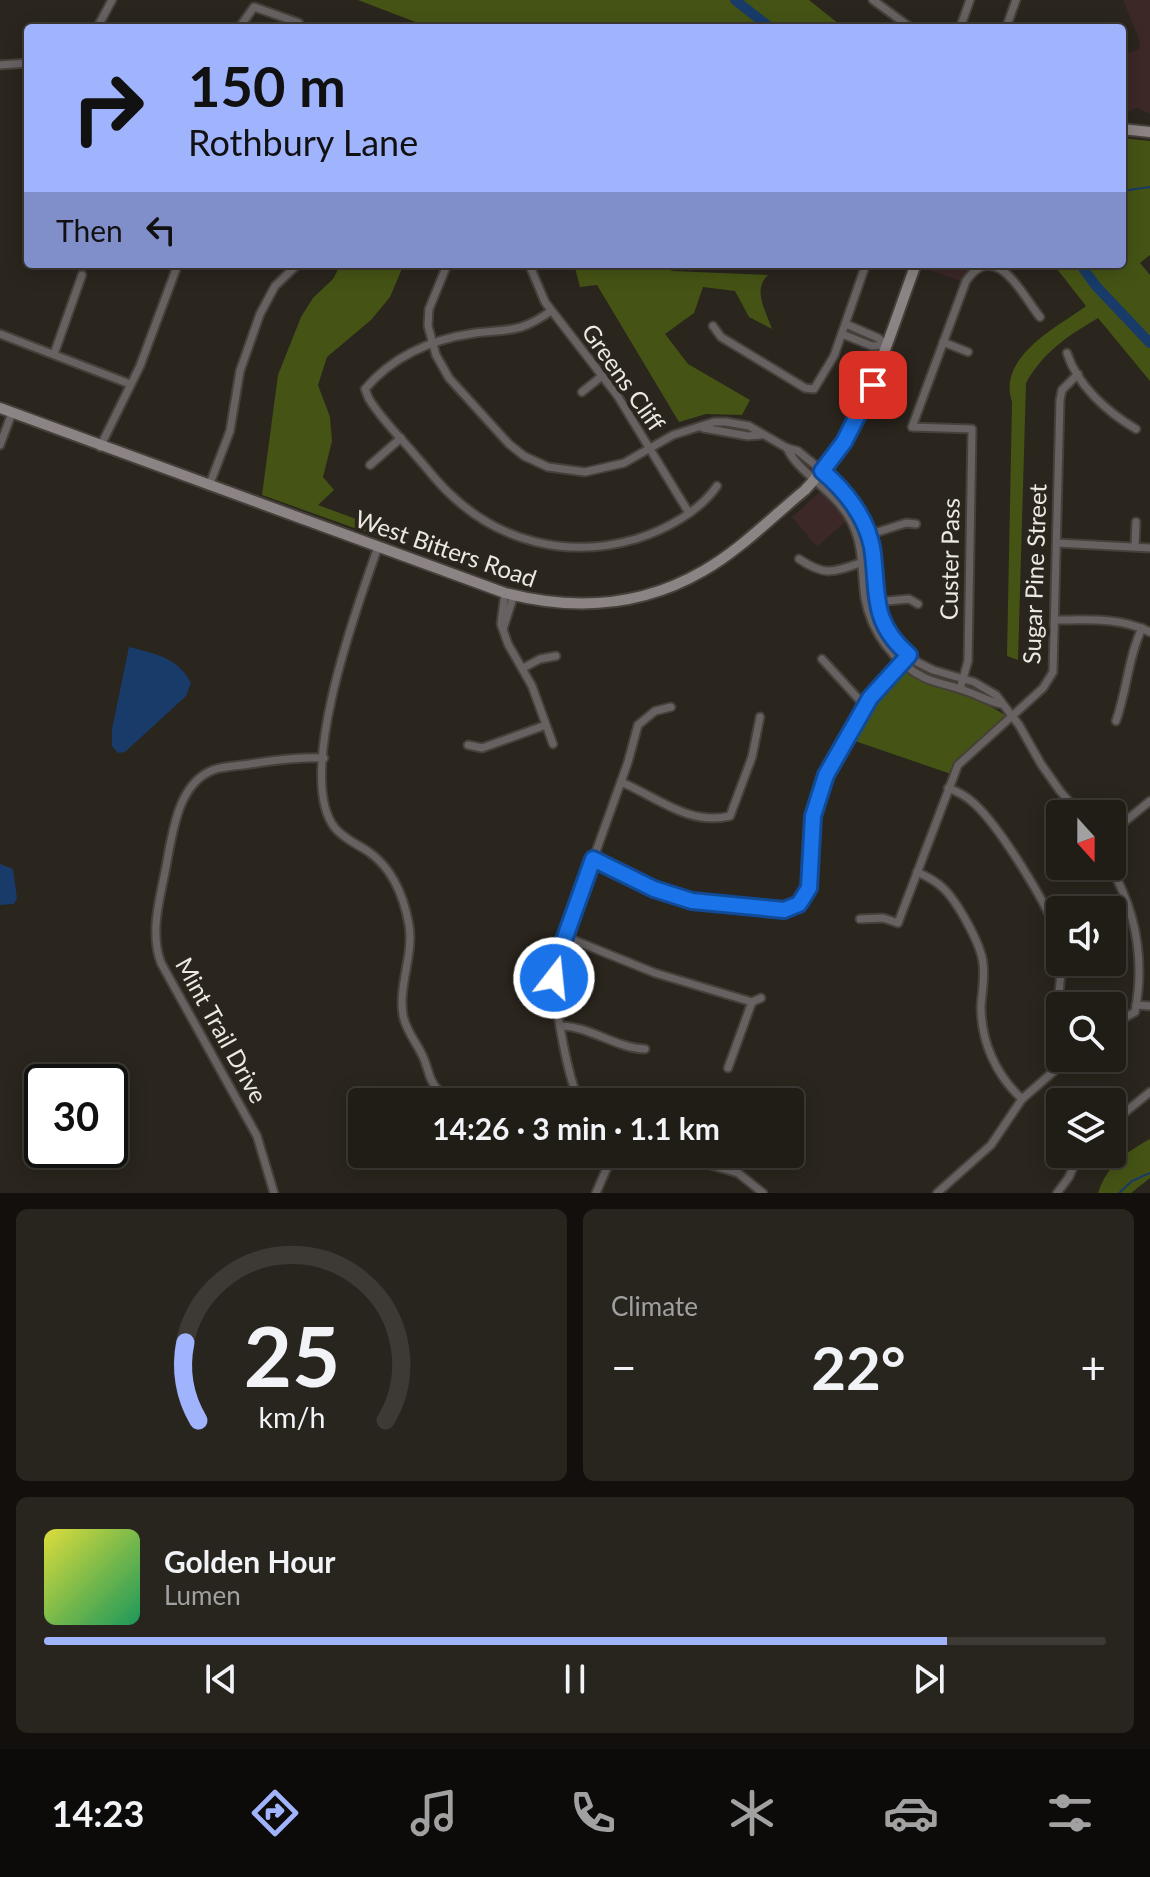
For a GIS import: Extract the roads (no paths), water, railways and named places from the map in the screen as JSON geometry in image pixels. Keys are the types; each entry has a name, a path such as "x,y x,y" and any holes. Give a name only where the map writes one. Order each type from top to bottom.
{"main road":[{"path":"1126,129 1150,132"},
{"name":"West Bitters Road","path":"0,408 510,594 533,601 579,605 613,603 659,591 715,563 819,475 858,418 915,268"}],"street":[{"path":"99,24 112,0"},
{"path":"873,0 886,4 907,24"},
{"path":"961,24 970,0"},
{"path":"1007,24 1016,0"},
{"path":"242,24 254,7 299,23"},
{"path":"0,65 24,63"},
{"path":"100,447 140,366 177,268"},
{"path":"209,486 230,431 240,371 260,314 275,286 294,268"},
{"path":"446,268 429,309 432,343 441,366 509,444 536,462 562,470 585,472 624,463 673,435 714,422 749,426 787,448 791,457 849,499 868,535 876,602 888,631 909,655 933,670 984,687 996,695 1012,715 1041,764 1069,800"},
{"name":"Greens Cliff","path":"531,268 551,311 602,376 689,513"},
{"path":"713,326 721,337 805,388 814,389 834,356 865,268"},
{"path":"968,352 943,342 966,281 981,268"},
{"path":"1001,268 1040,317"},
{"path":"54,354 82,275"},
{"path":"551,311 533,324 514,331 478,333 432,343 393,363 365,389 375,408 449,493 474,514 518,538 543,545 574,549 613,545 657,532 710,497 717,486"},
{"path":"846,324 887,345"},
{"path":"0,334 130,384"},
{"path":"842,334 872,346 887,345"},
{"name":"Custer Pass","path":"943,342 912,427 972,429 968,661 960,689"},
{"path":"1067,353 1078,374 1099,400 1136,429"},
{"name":"Sugar Pine Street","path":"860,919 883,918 898,923 958,765 1043,688 1053,672 1060,400 1062,390 1078,374"},
{"path":"582,392 602,376"},
{"path":"0,445 12,413"},
{"path":"730,433 731,423"},
{"path":"701,427 761,435"},
{"path":"370,465 401,438"},
{"path":"819,475 849,517 859,538 864,589 875,628 901,663 924,678 1001,704"},
{"path":"1135,545 1136,522"},
{"path":"868,535 906,523 916,524"},
{"path":"1057,543 1150,548"},
{"path":"378,547 342,651 331,697 323,801 331,822 346,839 382,864 400,894 409,931 403,1015 410,1036 424,1059 429,1079 436,1088"},
{"path":"799,559 820,572 863,562"},
{"path":"864,589 874,588"},
{"path":"510,594 503,629 523,668 553,744"},
{"path":"876,602 909,599 918,604"},
{"path":"1055,620 1120,621 1146,630 1131,655 1128,685 1116,721"},
{"path":"593,859 654,889 692,901 784,910 799,904 809,888 811,836 818,795 826,775 865,706 909,655"},
{"path":"523,668 540,659 556,656"},
{"path":"822,659 865,706"},
{"path":"574,1088 554,972 638,725 655,711 671,707"},
{"path":"621,782 688,815 708,819 730,816 757,740 760,717"},
{"path":"468,745 482,748 546,725"},
{"name":"Mint Trail Drive","path":"274,1193 257,1136 161,963 155,932 177,817 186,794 201,777 222,768 294,757 324,758"},
{"path":"948,788 970,800 1013,853 1046,909"},
{"path":"1126,821 1150,801"},
{"path":"917,872 949,894 981,950 984,966 982,1017 987,1043 1004,1080 1022,1099"},
{"path":"1117,880 1128,901 1135,926 1139,960 1136,1005 1132,1015 1126,1018"},
{"path":"566,937 646,970 752,1002 761,998"},
{"path":"728,1068 752,1002"},
{"path":"1136,1005 1150,1006"},
{"path":"562,1026 581,1028 633,1048 645,1049"},
{"path":"937,1193 991,1145 1022,1099 1053,1072"},
{"path":"1126,1112 1150,1092"},
{"path":"596,1193 607,1168"},
{"path":"721,1168 738,1173 763,1193"},
{"path":"1057,1193 1072,1168"}],"water":[{"path":"129,647 173,662 191,683 186,696 125,752 118,753 112,746 112,729"},
{"path":"0,864 13,869 17,898 14,904 0,905"}],"waterway":[{"path":"735,0 766,24"},
{"path":"1126,190 1150,187"},
{"path":"1083,268 1150,343"},
{"path":"1119,1193 1132,1181 1150,1173"}]}
